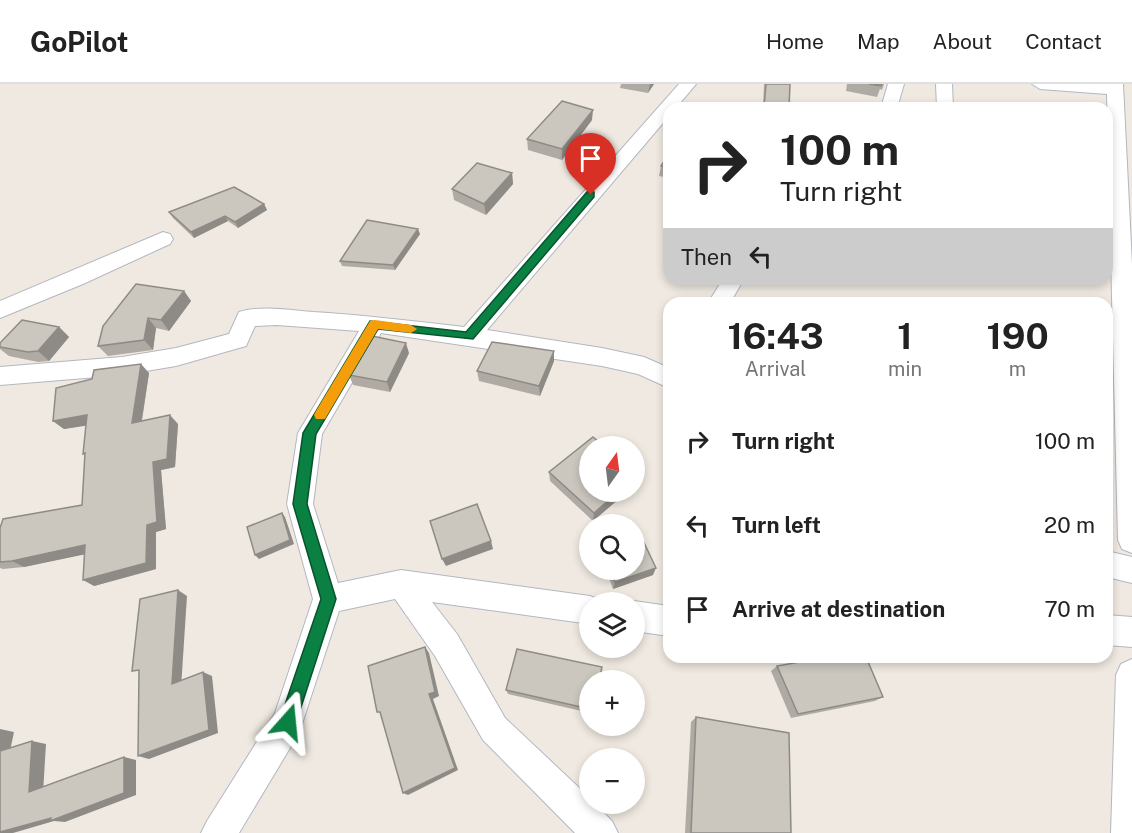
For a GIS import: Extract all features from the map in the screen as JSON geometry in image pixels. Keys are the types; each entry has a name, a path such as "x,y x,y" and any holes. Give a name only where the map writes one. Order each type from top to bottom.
{"street":[{"path":"672,102 688,84"},
{"path":"891,102 896,84"},
{"path":"944,84 945,102"},
{"path":"1040,84 1115,87 1113,145"},
{"path":"469,336 663,113"},
{"path":"1113,224 1114,274 1132,540"},
{"path":"0,310 76,279 163,239"},
{"path":"0,376 122,366 176,357 238,340 247,318 277,317 375,324 469,336 644,366 663,376"},
{"path":"219,833 288,722 328,599 300,504 310,433 375,324"},
{"path":"1113,565 1132,570"},
{"path":"328,599 401,584 579,608"},
{"path":"401,584 446,645 494,729 517,749 600,833"},
{"path":"645,618 663,620"},
{"path":"1113,630 1132,632"},
{"path":"1129,833 1132,675"}],"building":[{"path":"766,84 790,84 789,102 764,102"},
{"path":"562,101 593,110 562,149 527,139"},
{"path":"477,163 512,173 484,204 452,189"},
{"path":"234,187 264,204 235,222 225,216 191,232 169,212"},
{"path":"367,220 418,229 393,265 340,261"},
{"path":"136,284 184,291 161,320 148,318 144,340 98,346 103,326"},
{"path":"22,320 59,327 38,351 28,352 0,347 0,343"},
{"path":"372,336 406,343 387,382 349,375"},
{"path":"492,342 554,351 539,386 477,371"},
{"path":"141,364 132,423 170,415 167,459 153,462 157,522 147,525 146,563 83,580 85,545 0,562 0,528 3,519 82,505 85,453 83,454 87,415 53,421 56,388 92,379 94,370"},
{"path":"579,448 579,499 549,472"},
{"path":"582,502 607,502 594,513"},
{"path":"477,504 491,541 442,559 430,521"},
{"path":"282,513 290,540 255,555 247,527"},
{"path":"645,545 656,568 645,572"},
{"path":"178,590 172,684 203,672 209,730 138,756 139,670 132,671 140,599"},
{"path":"425,647 435,692 429,694 455,768 403,793 380,712 377,712 368,666"},
{"path":"517,649 602,667 601,670 579,670 579,707 506,690"},
{"path":"794,663 869,663 883,697 798,714 777,666"},
{"path":"696,717 789,733 791,833 691,833"},
{"path":"32,741 29,792 124,757 124,793 50,821 51,818 0,832 0,751"}],"slow traffic":[{"path":"321,415 375,324 411,329"}],"route":[{"path":"288,722 328,599 300,504 310,433 375,324 469,336 591,195"}]}
